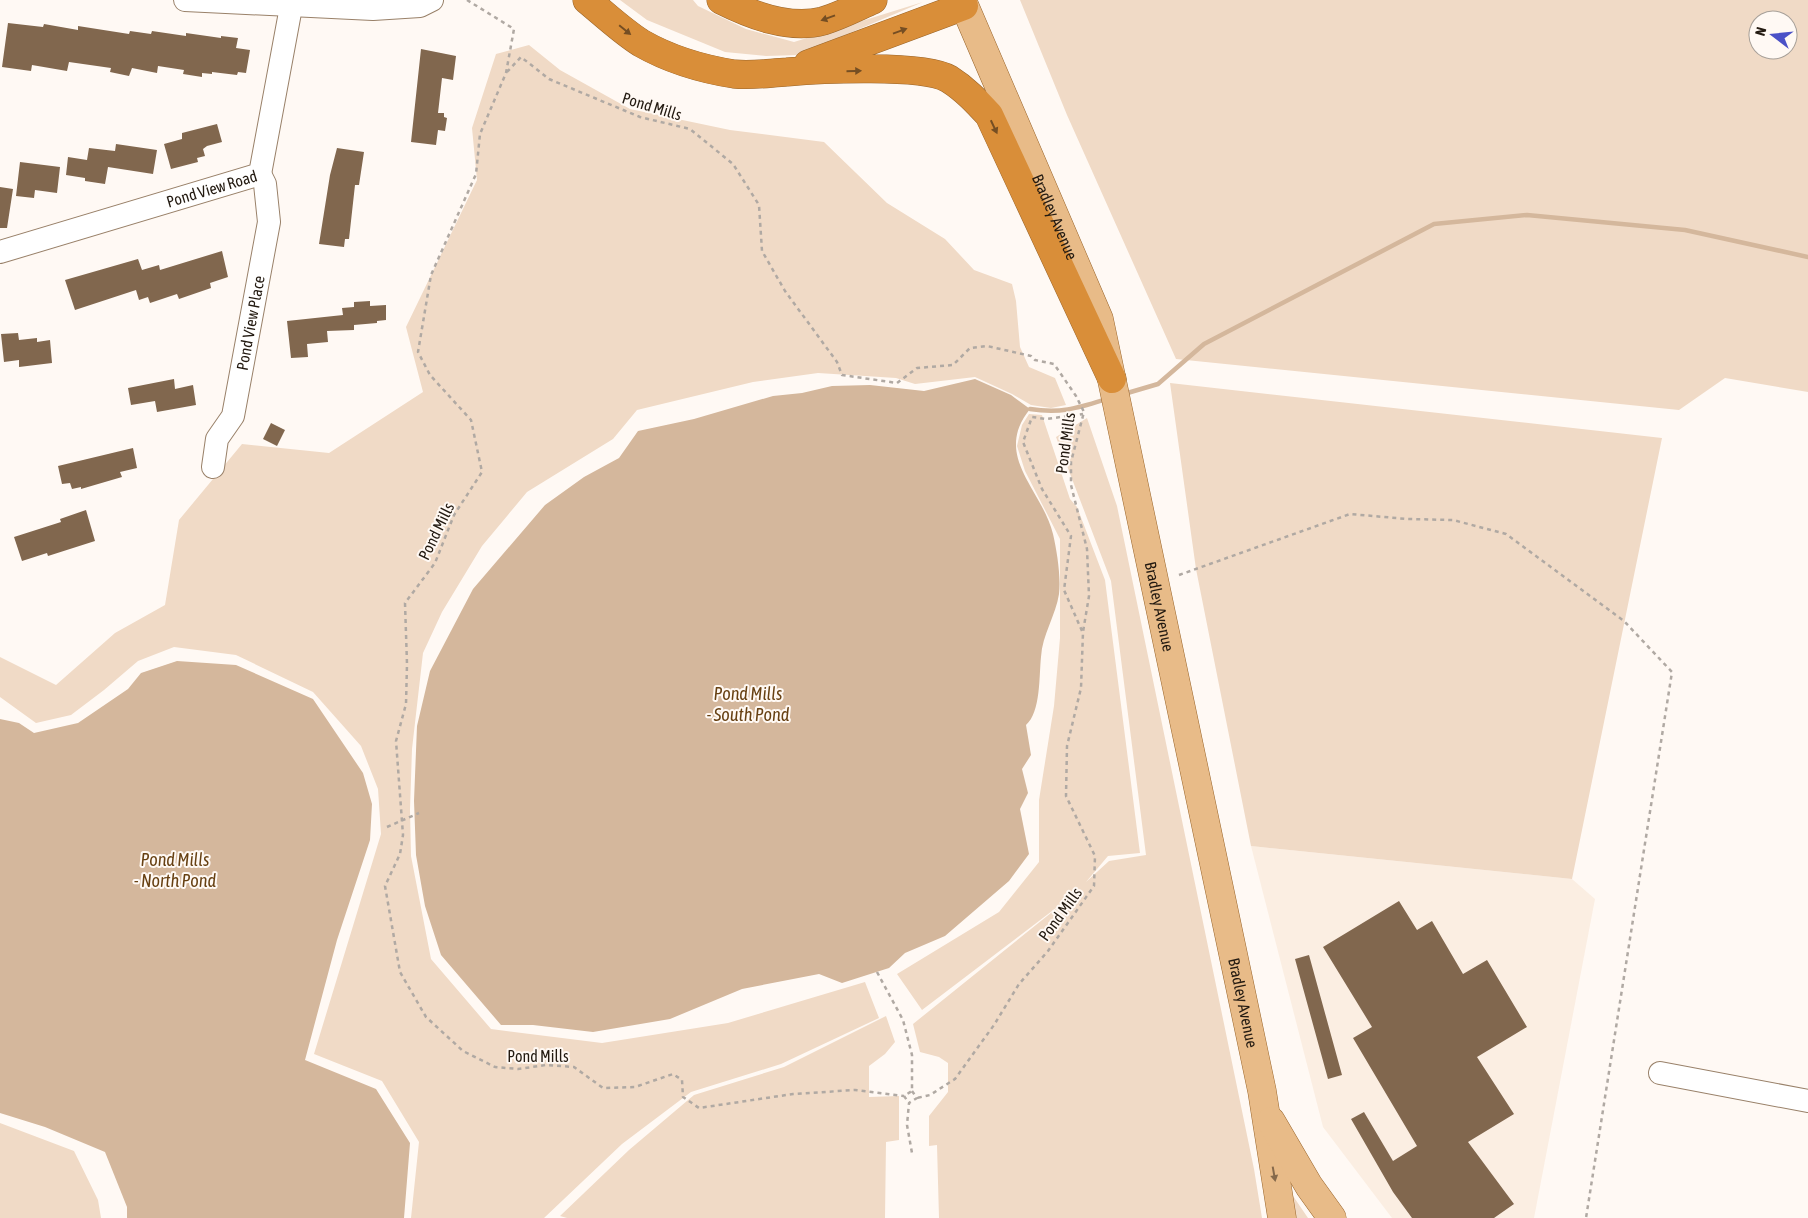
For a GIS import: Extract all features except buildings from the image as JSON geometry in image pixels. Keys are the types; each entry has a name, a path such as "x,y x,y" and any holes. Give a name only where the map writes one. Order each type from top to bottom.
{"highway":[{"path":"587,0 640,43 686,63 735,74 762,75 788,72 916,71 948,79 970,94 989,115 1112,380"},
{"path":"722,0 748,13 785,22 804,22 822,21 873,0"},
{"path":"788,72 963,3"}],"main road":[{"name":"Bradley Avenue","path":"963,3 1099,319 1264,1109 1309,1186 1332,1218"},
{"path":"1264,1109 1282,1218"}],"street":[{"path":"185,0 291,7 373,9 420,6 432,0"},
{"name":"Pond View Road","path":"0,252 260,174 291,7"},
{"name":"Pond View Place","path":"213,467 217,439 233,416 269,222 266,184 260,174"},
{"path":"1660,1073 1808,1100"}],"path":[{"name":"Pond Mills","path":"467,0 514,29 506,73 480,134 476,174 431,275 418,352 430,375 470,420 482,472 454,514 435,563 404,603 408,664 406,704 396,741 403,835 400,854 385,886 400,972 426,1017 464,1051 495,1067 518,1069 546,1065 574,1067 604,1088 635,1087 673,1074 682,1080 684,1097 699,1108 793,1094 855,1090 904,1096"},
{"name":"Pond Mills","path":"506,73 521,57 549,79 640,117 690,129 733,164 759,205 762,251 785,291 837,362 842,376 897,383 917,368 953,365 970,348 987,346 1021,353 1035,360 1054,364 1076,396 1084,412 1071,462 1071,484 1086,549 1089,596 1083,632 1081,688 1067,746 1066,796 1095,856 1094,886 1048,951 1018,984 994,1025 955,1079 930,1095 917,1098 909,1104"},
{"path":"1083,414 1046,419 1032,417 1023,442 1042,489 1071,536 1064,590 1083,632"},
{"path":"1179,575 1350,514 1407,519 1453,520 1506,534 1624,621 1672,672 1586,1218"},
{"path":"387,827 419,813"},
{"path":"877,972 903,1020 912,1055 912,1091 917,1098"},
{"path":"912,1091 904,1096 909,1104 907,1125 912,1153"}],"shaded area":[{"path":"620,0 693,0 698,6 746,29 794,42 923,2 798,55 766,56 725,52 647,20"},
{"path":"1020,0 1808,0 1808,392 1725,378 1679,410 1176,359 1067,115"},
{"path":"529,45 560,70 630,109 730,130 824,142 887,203 945,239 974,270 1012,284 1016,301 1020,347 1029,367 1055,378 1066,405 1051,408 1031,405 975,377 915,384 896,378 818,373 753,382 637,410 613,439 527,492 482,546 442,612 423,653 412,749 411,856 431,959 491,1029 602,1043 728,1023 865,982 879,1018 781,1064 691,1092 622,1144 544,1218 411,1218 419,1142 382,1081 314,1054 381,834 378,789 361,746 313,692 236,655 174,647 138,661 71,715 36,723 0,697 0,657 56,685 115,633 165,605 179,520 242,444 329,453 423,392 406,327 477,180 472,128 496,54"},
{"path":"1170,383 1662,438 1572,879 1251,846 1196,569"},
{"path":"1029,414 1042,415 1070,499 1077,507 1105,580 1140,853 1108,856 1086,882 1109,861 1146,855 1111,581 1056,437 1087,418 1117,506 1254,1169 1262,1218 939,1218 937,1145 929,1146 929,1116 948,1092 948,1063 939,1057 920,1052 913,1024 1077,892 922,1010 897,974 999,912 1039,862 1039,800 1054,706 1060,638 1060,539 1025,471 1017,446 1022,425"},
{"path":"1251,846 1572,879 1595,899 1534,1218 1392,1218 1323,1127"},
{"path":"886,1016 895,1042 885,1054 869,1066 869,1097 899,1096 899,1140 886,1142 885,1218 567,1218 560,1216 629,1150 694,1095 784,1067"},
{"path":"0,1123 74,1151 98,1200 101,1218 0,1218"},
{"path":"1291,1193 1308,1218 1294,1218"}],"water":[{"name":"Pond Mills - South Pond","path":"975,379 1011,395 1030,409 1020,426 1016,442 1018,457 1023,472 1047,518 1053,534 1058,564 1059,594 1042,649 1037,703 1031,719 1026,725 1031,755 1022,769 1028,793 1020,809 1029,854 1009,881 945,936 905,953 889,968 842,983 819,974 742,989 670,1019 593,1032 533,1025 501,1025 441,955 425,906 416,855 414,801 417,726 430,671 473,589 545,505 584,477 619,458 638,431 694,419 773,396 802,393 832,386 870,385 924,391"},
{"name":"Pond Mills - North Pond","path":"177,661 236,665 313,699 363,773 372,804 370,840 337,940 305,1060 376,1089 410,1143 404,1218 127,1218 127,1207 105,1152 45,1127 0,1113 0,719 19,723 34,733 78,723 128,689 141,673"}],"waterway":[{"path":"1124,394 1158,384 1204,344 1434,224 1527,215 1685,230 1808,257"},
{"path":"1030,409 1051,411 1069,409 1107,399"}]}
